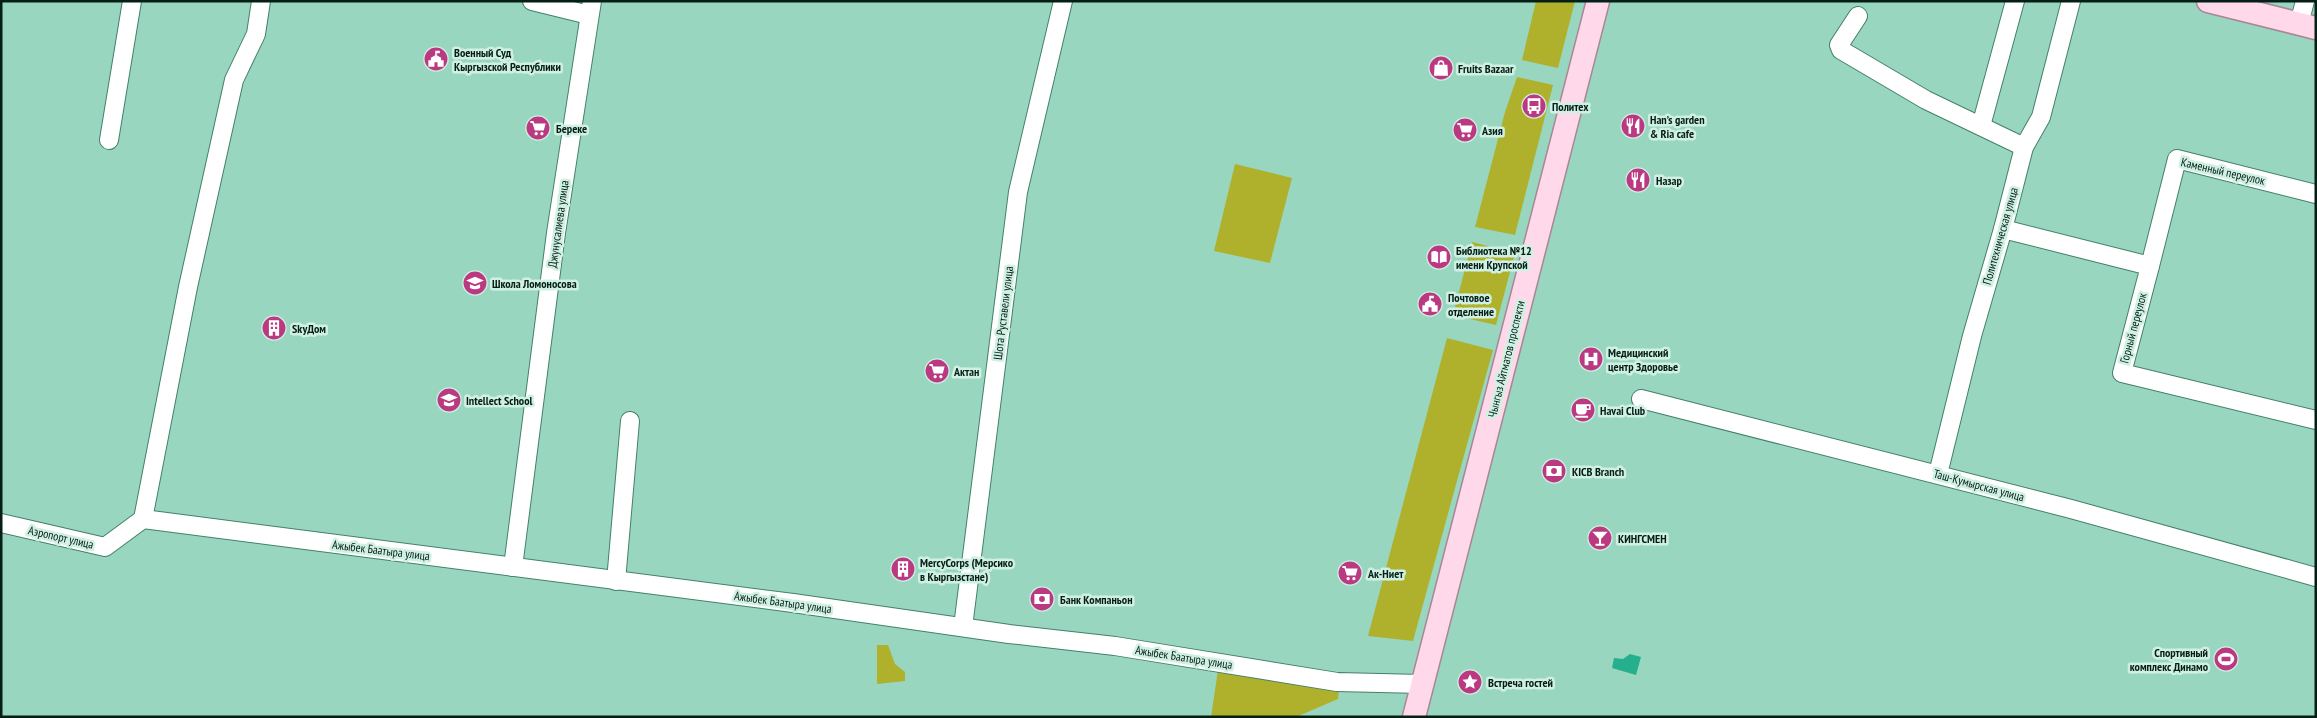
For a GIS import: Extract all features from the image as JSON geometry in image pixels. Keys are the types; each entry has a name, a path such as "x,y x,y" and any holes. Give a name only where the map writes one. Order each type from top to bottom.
{"main road":[{"name":"Чынгыз Айтматов проспекти","path":"1414,717 1598,1"},
{"path":"2208,1 2307,26"}],"street":[{"path":"109,140 132,1"},
{"path":"143,519 188,287 234,80 256,34 261,1"},
{"path":"532,1 591,8"},
{"name":"Шота Руставели улица","path":"964,628 1018,192 1063,1"},
{"path":"1981,126 2015,1"},
{"name":"Политехническая улица","path":"1938,474 1972,336 2003,229 2024,147 2041,116 2071,1"},
{"path":"2305,1 2307,26"},
{"name":"Джунусалиева улица","path":"513,567 556,233 591,8"},
{"path":"1858,16 1839,45 1841,50 1926,100 2024,147"},
{"name":"Каменный переулок","path":"2150,266 2176,159 2316,194"},
{"path":"2003,229 2150,266"},
{"name":"Горный переулок","path":"2150,266 2122,372 2316,420"},
{"name":"Таш-Кумырская улица","path":"1641,399 1938,474 2316,577"},
{"path":"616,580 630,421"},
{"name":"Аэропорт улица","path":"1,523 105,547 143,519"},
{"name":"Ажыбек Баатыра улица","path":"143,519 616,580 964,628 1115,646 1337,682 1422,684"}],"shaded area":[{"path":"1536,1 1575,1 1558,68 1522,60"},
{"path":"1517,77 1553,85 1515,235 1475,227 1505,112"},
{"path":"1235,164 1292,178 1270,263 1214,251"},
{"path":"1472,242 1515,253 1496,325 1453,315"},
{"path":"1447,338 1493,350 1413,641 1368,636"},
{"path":"877,645 888,645 895,664 905,672 905,681 877,684"},
{"path":"1630,654 1641,657 1636,675 1612,668 1614,658 1623,659"},
{"path":"1218,670 1339,689 1338,699 1296,717 1211,717"}],"place":[{"name":"Военный Суд Кыргызской Республики","path":"436,59"},
{"name":"Fruits Bazaar","path":"1441,68"},
{"name":"Политех","path":"1534,106"},
{"name":"Han’s garden & Ria cafe","path":"1633,126"},
{"name":"Береке","path":"538,128"},
{"name":"Азия","path":"1465,130"},
{"name":"Назар","path":"1638,180"},
{"name":"Библиотека №12 имени Крупской","path":"1439,257"},
{"name":"Школа Ломоносова","path":"475,283"},
{"name":"Почтовое отделение","path":"1430,304"},
{"name":"SkyДом","path":"274,328"},
{"name":"Медицинский центр Здоровье","path":"1591,359"},
{"name":"Актан","path":"937,371"},
{"name":"Intellect School","path":"449,400"},
{"name":"Havai Club","path":"1583,410"},
{"name":"KICB Branch","path":"1554,471"},
{"name":"КИНГСМЕН","path":"1600,538"},
{"name":"MercyCorps (Мерсико в Кыргызстане)","path":"903,569"},
{"name":"Ак-Ниет","path":"1350,573"},
{"name":"Банк Компаньон","path":"1042,599"},
{"name":"Спортивный комплекс Динамо","path":"2226,659"},
{"name":"Встреча гостей","path":"1470,682"}]}
